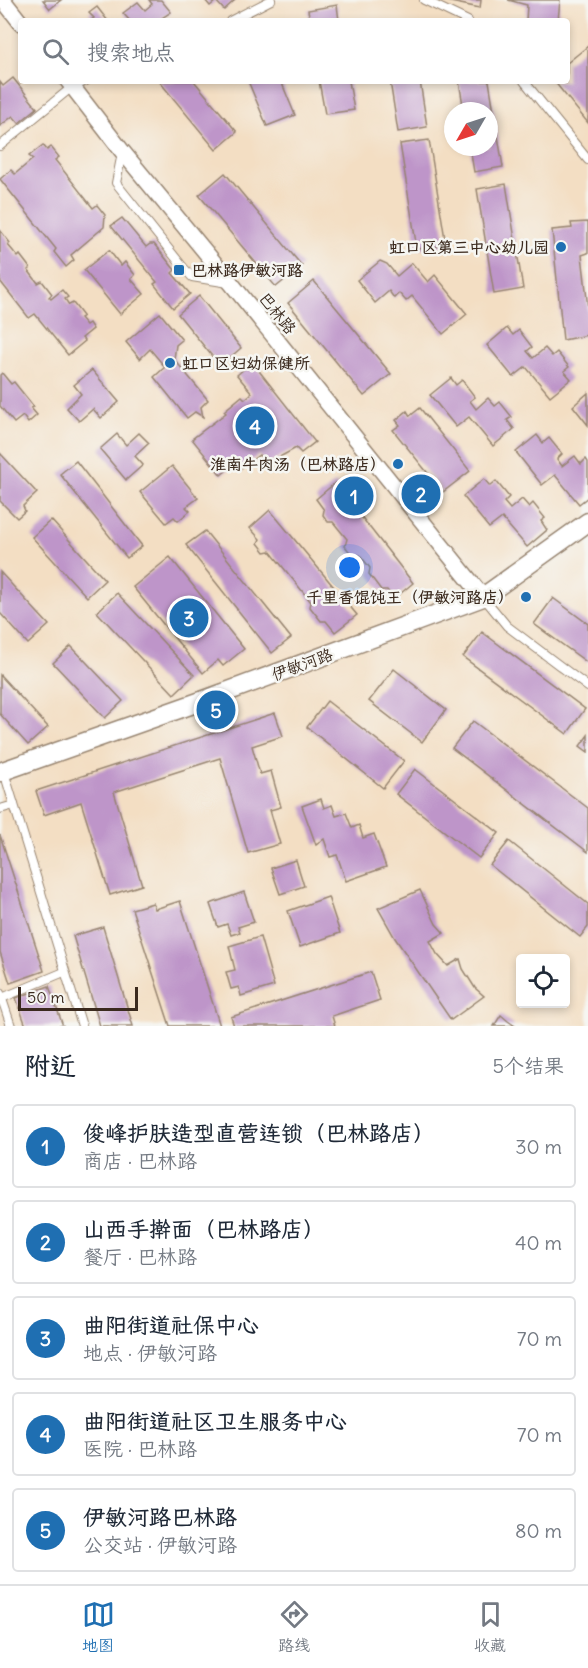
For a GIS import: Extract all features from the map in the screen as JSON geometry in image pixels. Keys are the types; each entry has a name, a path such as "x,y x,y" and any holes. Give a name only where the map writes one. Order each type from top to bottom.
{"street":[{"path":"3,0 18,19"},
{"name":"巴林路","path":"77,84 122,151 483,597"},
{"name":"伊敏河路","path":"2,771 210,698 483,597 588,522"}],"lane":[{"path":"236,18 271,0"},
{"path":"424,0 462,18"},
{"path":"0,146 75,84"},
{"path":"526,84 588,160"},
{"path":"122,151 116,183 183,267 192,277 231,283"},
{"path":"483,597 507,626 588,687"},
{"path":"2,771 82,1026"},
{"path":"0,809 14,805"},
{"path":"11,1026 1,996 64,972"}],"building":[{"path":"43,0 61,0 50,9"},
{"path":"149,0 161,0 171,12 162,18 127,18 123,13 138,2 145,10 152,4"},
{"path":"205,0 235,0 224,10 216,1 210,6"},
{"path":"447,0 481,0 480,8"},
{"path":"508,0 560,0 558,18 526,18 527,5"},
{"path":"337,5 339,18 309,18 308,10"},
{"path":"97,7 106,18 94,18 89,13"},
{"path":"588,46 588,123 556,84 570,84 570,61"},
{"path":"13,78 37,108 19,123 13,116 0,126 0,82 3,86"},
{"path":"161,84 197,84 237,132 216,150"},
{"path":"249,84 282,84 295,115 267,126"},
{"path":"320,84 350,84 354,110 325,114"},
{"path":"390,84 420,84 427,127 398,132"},
{"path":"460,84 489,84 492,102 462,102"},
{"path":"498,136 503,167 474,172 471,156 498,156"},
{"path":"429,140 446,245 417,249 400,144"},
{"path":"43,145 47,150 51,147 59,157 55,160 93,208 97,205 105,215 104,227 71,255 74,260 66,267 54,252 56,249 0,179 11,170 15,174 33,159 29,156"},
{"path":"225,173 302,266 276,287 199,195"},
{"path":"506,184 523,289 494,294 477,189"},
{"path":"122,218 146,247 154,244 175,270 172,273 190,294 173,308 154,284 157,282 111,226"},
{"path":"588,222 588,253 582,255 588,308 588,335 563,340 552,230 572,228 571,223"},
{"path":"0,230 10,243 8,245 30,268 28,270 38,283 42,281 52,294 49,297 51,299 62,290 68,297 65,299 69,305 73,303 83,316 80,318 86,325 89,323 93,329 82,338 85,341 68,355 35,314 29,318 0,281"},
{"path":"109,250 121,266 125,262 135,275 131,279 144,294 120,314 84,270"},
{"path":"380,261 387,264 397,276 412,263 428,282 435,275 467,314 443,334 412,296 406,301 399,293 394,298 389,291 375,303 357,280"},
{"path":"314,281 391,374 364,396 288,303"},
{"path":"199,296 241,348 220,366 178,314"},
{"name":"虹口区妇幼保健所","path":"160,313 182,340 176,345 174,359 208,400 201,407 203,417 195,412 187,418 154,377 165,367 150,349 140,359 126,342"},
{"path":"507,328 513,335 519,330 532,347 527,351 533,358 545,348 552,356 557,352 569,367 564,371 571,379 550,396 526,367 513,377 487,345"},
{"path":"252,362 315,442 301,453 296,448 267,464 259,455 240,469 236,463 221,475 192,439 226,413 224,411 242,396 245,399 252,393 237,375"},
{"path":"92,370 119,402 101,418 93,409 79,421 67,408 81,394 74,385"},
{"path":"2,373 11,384 14,382 34,407 31,408 37,415 28,423 23,416 14,423 0,406 0,375"},
{"path":"451,378 456,385 462,380 475,397 470,401 476,409 488,398 495,406 500,402 512,417 507,420 514,429 493,446 469,417 456,427 430,395"},
{"path":"588,393 588,425 573,406"},
{"path":"420,408 470,471 443,492 393,430 400,425 396,420 407,411 410,416"},
{"path":"139,433 149,443 135,456 143,465 126,480 100,449 117,434 126,445"},
{"path":"537,435 543,443 549,438 562,454 557,459 562,466 575,456 581,464 586,459 588,462 588,497 579,504 555,475 542,485 516,452"},
{"path":"0,453 37,493 23,506 25,511 17,518 0,501"},
{"path":"76,461 142,546 127,558 60,474"},
{"path":"172,466 198,498 186,507 190,511 178,521 174,517 166,523 140,492"},
{"path":"484,479 490,486 496,481 509,497 504,502 510,509 522,499 529,507 533,503 545,518 541,521 547,530 527,547 502,518 489,528 463,496"},
{"path":"335,483 413,583 394,599 387,590 381,590 369,574 370,568 360,555 352,555 345,546 347,539 333,522 328,522 323,515 324,510 316,499"},
{"path":"270,510 357,615 335,632 326,621 321,621 310,607 311,602 270,551 265,552 258,543 260,539 250,528"},
{"path":"51,520 105,580 87,597 32,537"},
{"path":"205,531 291,638 272,653 186,545"},
{"path":"170,557 244,649 223,666 218,660 203,673 133,587"},
{"path":"0,572 49,625 28,644 0,613"},
{"path":"117,593 194,675 174,694 97,612"},
{"path":"553,598 588,624 588,663 534,624"},
{"path":"482,632 585,709 567,734 463,657"},
{"path":"71,646 123,701 105,718 53,663"},
{"path":"394,669 446,710 422,742 369,701"},
{"path":"0,675 48,727 28,745 0,714"},
{"path":"327,701 404,761 383,788 307,727"},
{"path":"275,713 283,736 252,746 260,774 271,771 281,807 270,810 280,844 248,853 220,758 114,792 142,885 110,895 81,802 44,815 36,791"},
{"path":"473,721 588,808 588,852 452,748"},
{"path":"588,735 588,752 580,746"},
{"path":"415,769 499,833 479,858 396,794"},
{"path":"321,799 324,808 332,805 336,816 346,813 352,828 359,825 363,838 374,834 386,867 346,881 337,855 330,857 324,839 316,845 302,806"},
{"path":"0,835 44,971 10,983 0,952"},
{"path":"509,841 588,904 588,927 580,937 490,865"},
{"path":"296,860 304,886 280,894 271,868"},
{"path":"420,890 436,924 444,933 430,941 437,954 448,966 460,959 463,969 475,988 484,996 451,1020 395,938 378,908"},
{"path":"244,892 254,922 238,927 240,932 231,935 227,924 218,927 210,904"},
{"path":"328,897 340,933 300,947 288,911"},
{"path":"180,901 220,1026 170,1026 132,909 153,903 155,909"},
{"path":"103,927 133,1026 100,1026 73,936"},
{"path":"260,937 274,986 241,996 239,987 231,989 226,972 235,970 229,946"},
{"path":"371,972 380,1000 332,1016 335,1026 234,1026 231,1017"},
{"path":"49,986 63,1026 26,1026 16,998"},
{"path":"501,1015 508,1021 515,1026 494,1026"}],"place":[{"name":"虹口区第三中心幼儿园","path":"561,247"},
{"name":"巴林路伊敏河路","path":"179,270"},
{"name":"虹口区妇幼保健所","path":"170,363"},
{"name":"曲阳街道社区卫生服务中心","path":"255,426"},
{"name":"淮南牛肉汤（巴林路店）","path":"398,464"},
{"name":"山西手擀面（巴林路店）","path":"421,494"},
{"name":"俊峰护肤造型直营连锁（巴林路店）","path":"354,496"},
{"name":"千里香馄饨王（伊敏河路店）","path":"526,597"},
{"name":"曲阳街道社保中心","path":"189,618"},
{"name":"伊敏河路巴林路","path":"216,710"}]}
